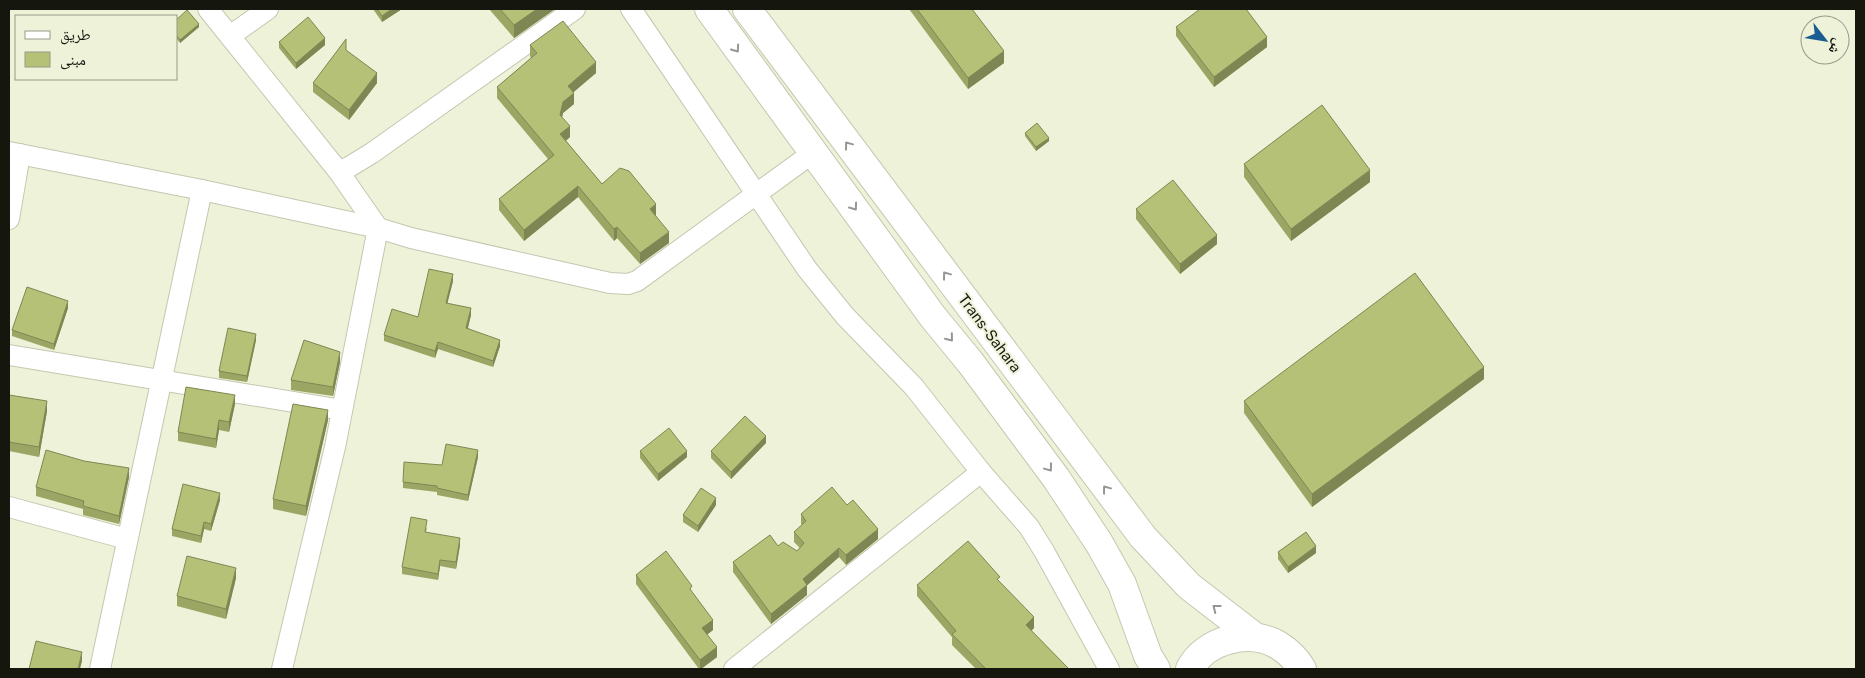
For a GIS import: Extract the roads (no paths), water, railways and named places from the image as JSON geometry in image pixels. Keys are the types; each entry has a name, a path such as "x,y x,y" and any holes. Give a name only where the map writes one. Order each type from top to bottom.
{"highway":[{"path":"709,9 742,57 814,152 933,317 970,362 1051,470 1099,543 1122,584 1148,656 1156,669"},
{"name":"Trans-Sahara","path":"747,9 1143,537 1189,586 1254,638"},
{"path":"1190,669 1210,648 1231,638 1254,638 1277,644 1295,658 1302,669"}],"street":[{"path":"208,9 339,172 378,228 342,410 308,566 282,669"},
{"path":"230,36 268,9"},
{"path":"339,172 372,153 575,9"},
{"path":"631,9 807,269 845,316 914,386 981,472 1029,528 1044,551 1109,669"},
{"path":"9,219 15,153 202,190 378,228 411,238 610,283 628,284 637,280 814,152"},
{"path":"100,669 202,190"},
{"path":"9,355 342,410"},
{"path":"737,668 981,472"},
{"path":"9,507 127,539"}]}
